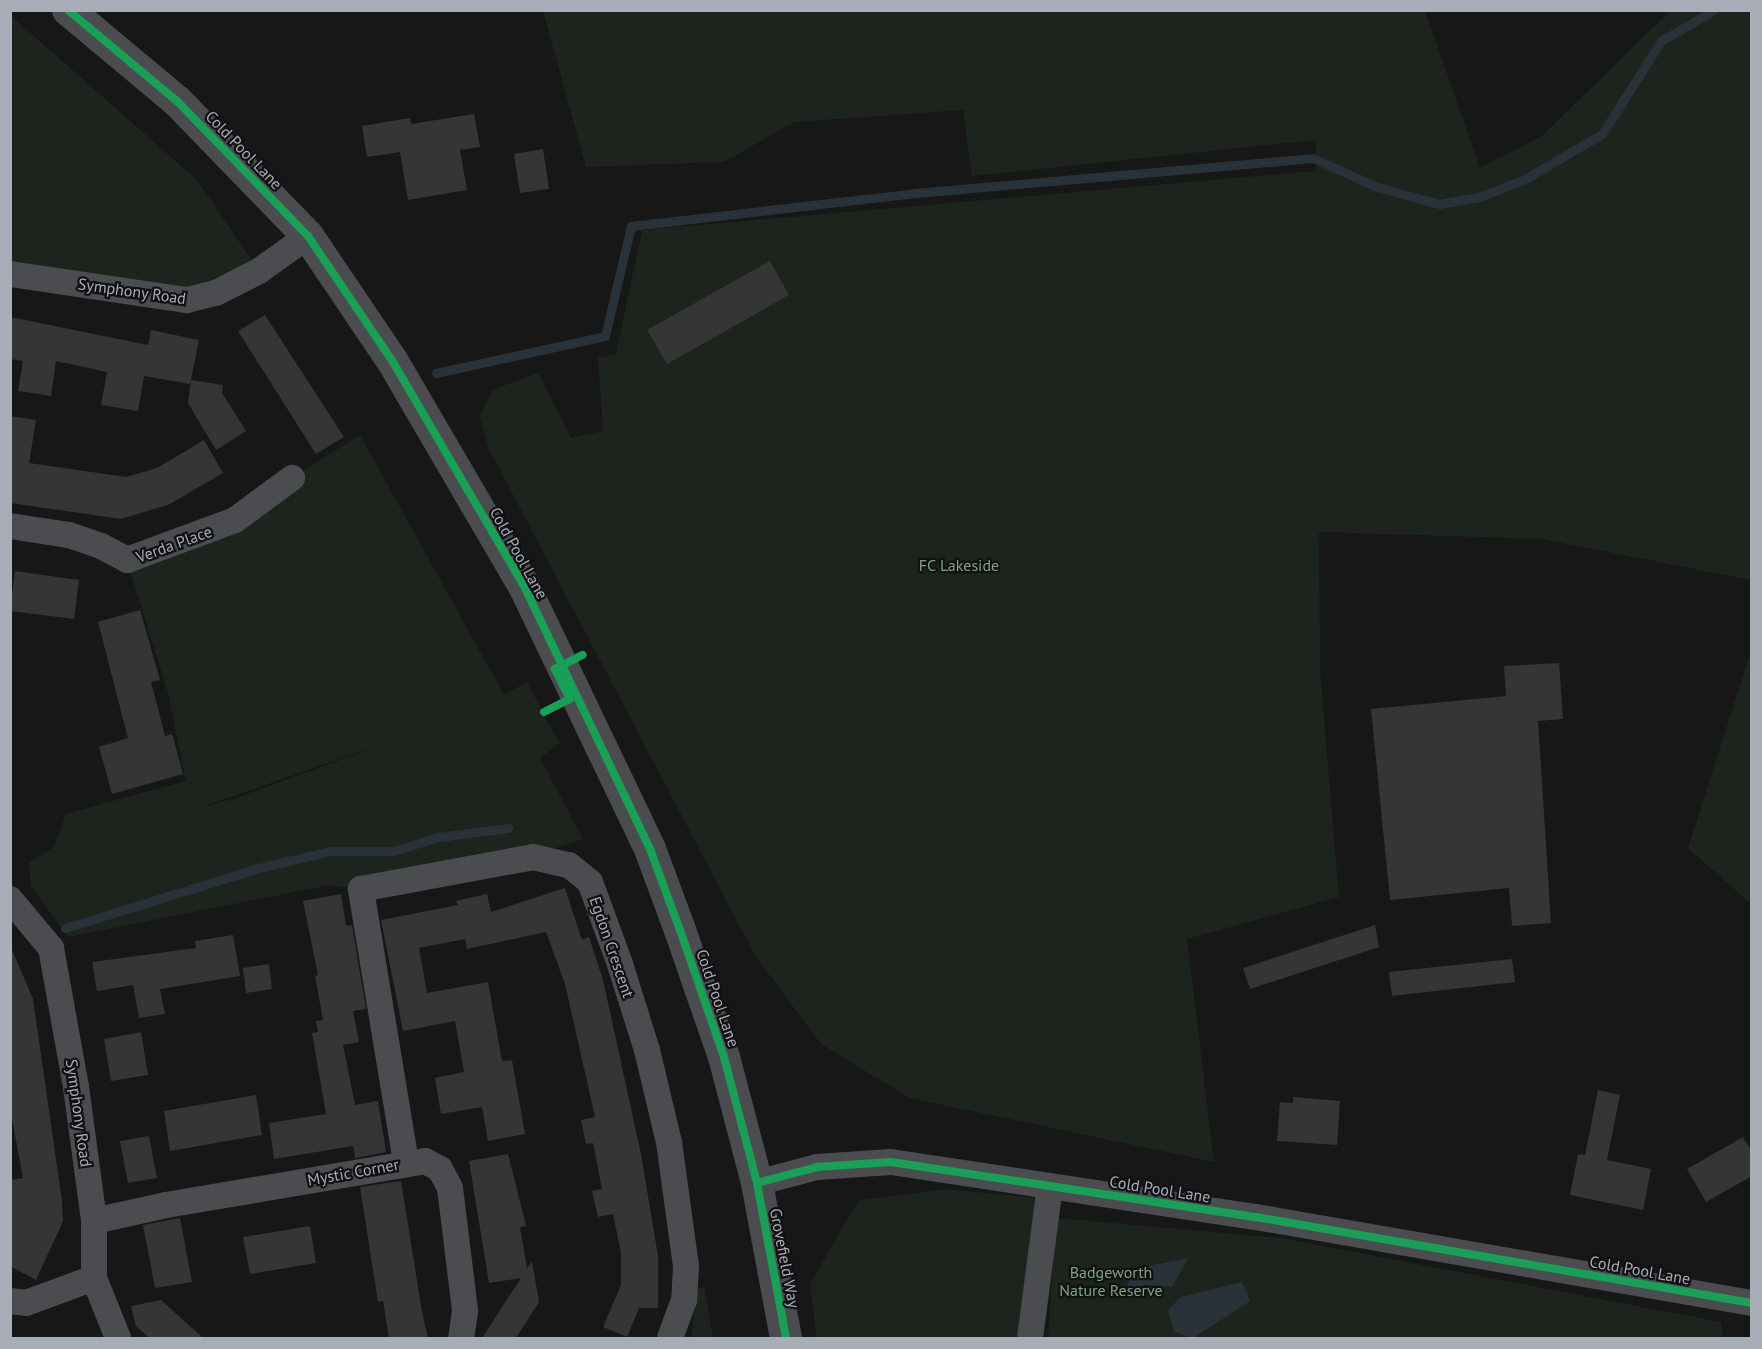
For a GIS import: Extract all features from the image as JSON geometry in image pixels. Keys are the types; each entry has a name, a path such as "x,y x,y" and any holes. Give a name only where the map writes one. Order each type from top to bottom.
{"street":[{"name":"Cold Pool Lane","path":"68,10 177,101 308,236 447,450 526,590 650,849 681,930 724,1057 757,1183 817,1167 891,1162 1256,1217 1752,1303"},
{"name":"Symphony Road","path":"10,274 188,300 216,292 259,271 308,236"},
{"name":"Verda Place","path":"10,526 69,535 101,546 127,560 236,520 292,478"},
{"name":"Egdon Crescent","path":"406,1162 361,889 533,857 569,865 590,882 620,964 647,1050 669,1142 684,1232 686,1285 670,1338"},
{"name":"Symphony Road","path":"10,899 51,948 76,1088 94,1221 94,1278 118,1338"},
{"name":"Mystic Corner","path":"94,1221 406,1162 425,1161 440,1168 450,1188 465,1311 461,1338"},
{"name":"Grovefield Way","path":"757,1183 786,1338"},
{"path":"1030,1338 1050,1186"},
{"path":"10,1301 33,1301 94,1278"}],"green space":[{"name":"FC Lakeside","path":"543,11 1425,11 1480,168 1542,136 1670,11 1751,11 1751,580 1542,539 1319,532 1320,670 1339,897 1187,939 1214,1162 910,1098 821,1044 756,957 488,447 480,417 492,390 538,373 571,438 603,431 598,358 616,354 642,230 1316,171 1316,140 972,176 963,110 794,122 724,162 586,167"},
{"path":"10,15 197,180 259,271 216,293 11,274"},
{"path":"360,435 504,695 527,682 559,743 540,758 583,839 522,859 361,889 329,885 68,937 31,886 29,863 54,847 66,814 186,781 168,693 127,560 292,478","holes":["395,740 236,798 207,806"]},
{"path":"1751,651 1751,904 1688,848"},
{"path":"948,1189 1042,1199 1023,1338 817,1338 810,1284 859,1200"},
{"name":"Badgeworth Nature Reserve","path":"1056,1218 1281,1238 1721,1322 1723,1338 1048,1338"},
{"path":"704,1287 713,1338 691,1338 697,1289"}],"shaded area":[{"path":"1188,1258 1172,1287 1145,1285 1134,1291 1127,1287 1134,1269"},
{"path":"1242,1282 1250,1301 1193,1338 1174,1332 1168,1310 1181,1297"}],"building":[{"path":"474,114 480,147 460,150 467,190 408,200 400,152 367,157 362,126 410,118 411,124"},
{"path":"543,149 549,189 520,193 514,154"},
{"path":"770,261 789,295 667,364 647,330"},
{"path":"265,315 344,437 316,454 238,331"},
{"path":"10,317 148,345 151,330 199,340 190,384 144,376 138,411 101,405 107,372 56,361 51,396 18,391 23,361 10,359"},
{"path":"191,380 223,385 222,393 246,431 216,450 188,403"},
{"path":"10,416 36,420 29,463 126,477 157,468 204,440 223,473 170,504 121,519 10,503"},
{"path":"15,571 79,580 74,619 10,611"},
{"path":"140,610 160,680 151,682 165,736 172,734 183,774 112,794 99,747 128,738 98,622"},
{"path":"1559,663 1563,719 1538,721 1551,923 1512,926 1509,888 1390,900 1371,709 1506,696 1504,666"},
{"path":"565,888 582,940 589,937 603,980 641,1154 658,1256 658,1308 639,1308 627,1337 603,1327 621,1285 621,1253 613,1214 598,1217 592,1191 602,1189 593,1143 586,1144 581,1120 595,1117 565,984 546,932 467,949 465,939 419,948 427,993 488,982 502,1061 512,1060 525,1134 488,1141 482,1107 441,1114 435,1078 464,1072 455,1021 403,1031 381,920 458,905 456,901 487,894 491,912"},
{"path":"341,894 346,926 352,925 366,1009 353,1011 359,1042 343,1045 355,1105 378,1101 386,1152 355,1158 353,1146 274,1159 269,1123 326,1114 312,1033 318,1032 316,1021 323,1020 315,976 318,975 303,901"},
{"path":"1375,925 1379,947 1250,989 1243,968"},
{"path":"233,935 240,976 160,989 165,1014 139,1018 133,985 97,991 92,962 196,948 195,941"},
{"path":"10,945 33,999 62,1201 63,1221 36,1280 10,1266 10,1180 23,1178 10,1108"},
{"path":"1512,959 1515,982 1392,996 1389,972"},
{"path":"269,964 272,989 246,993 243,968"},
{"path":"141,1032 148,1075 111,1081 104,1039"},
{"path":"1598,1090 1620,1095 1607,1160 1651,1169 1643,1210 1570,1195 1578,1154 1585,1155"},
{"path":"256,1095 262,1135 170,1151 164,1111"},
{"path":"1293,1097 1340,1101 1337,1145 1277,1141 1280,1102 1293,1103"},
{"path":"149,1136 157,1178 128,1183 120,1141"},
{"path":"1743,1137 1752,1152 1752,1176 1706,1202 1687,1169"},
{"path":"508,1154 526,1226 520,1227 527,1268 532,1261 539,1302 516,1338 482,1338 521,1278 489,1283 469,1161"},
{"path":"401,1181 428,1338 389,1338 383,1301 378,1302 360,1187"},
{"path":"180,1218 192,1282 155,1288 143,1225"},
{"path":"310,1226 316,1263 250,1274 243,1237"},
{"path":"161,1300 203,1338 149,1338 136,1326 131,1306"}],"waterway":[{"path":"436,373 605,336 631,226 915,193 1313,158 1377,187 1439,204 1479,197 1523,180 1602,134 1661,41 1714,10"},
{"path":"65,928 259,868 331,851 393,851 439,837 508,828"}],"cycle path":[{"path":"68,10 177,101 308,236 393,362 526,590 650,849 680,930 724,1057 757,1183 786,1338"},
{"path":"544,712 570,699 555,669 583,655"},
{"path":"757,1183 817,1167 891,1162 1256,1217 1752,1303"}]}
